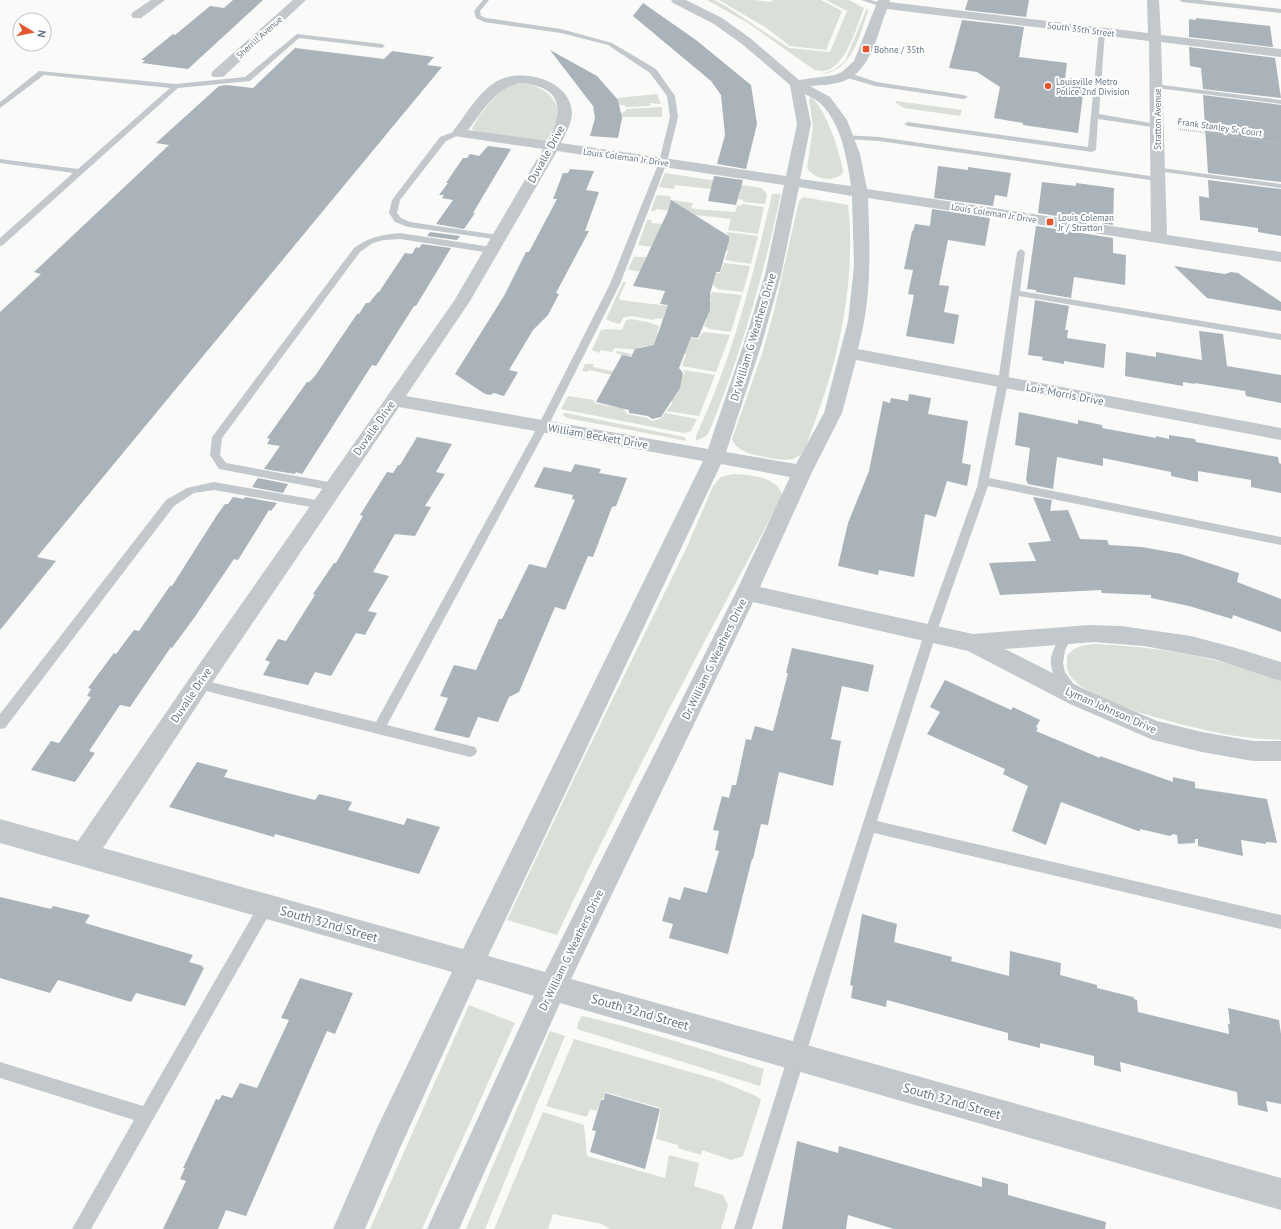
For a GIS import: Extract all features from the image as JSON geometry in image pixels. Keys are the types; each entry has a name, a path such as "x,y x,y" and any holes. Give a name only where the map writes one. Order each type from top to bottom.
{"street":[{"path":"137,15 159,0"},
{"name":"Sherrill Avenue","path":"218,74 300,0"},
{"name":"Dr William G Weathers Drive","path":"442,1229 552,988 747,592 802,472 833,413 856,321 862,266 860,193 853,154 840,120 825,100 796,84 746,41 718,21 677,0"},
{"name":"Stratton Avenue","path":"1153,0 1157,86 1156,126 1159,238"},
{"path":"796,84 838,79 847,75 860,64 883,3"},
{"name":"South 35th Street","path":"883,3 1281,53"},
{"name":"Duvalle Drive","path":"84,854 198,684 462,301 552,147 564,121 564,102 558,94 538,81 516,80 505,82 494,89 459,133"},
{"name":"Dr William G Weathers Drive","path":"349,1229 389,1137 470,964 716,457 753,343 773,275 793,182 804,124 796,84"},
{"name":"Louis Coleman Jr Drive","path":"459,133 663,162 1281,257"},
{"name":"Lois Morris Drive","path":"849,353 1281,434"},
{"name":"William Beckett Drive","path":"394,400 802,472"},
{"name":"Lyman Johnson Drive","path":"747,592 973,643 1078,697 1153,730 1202,742 1253,751 1281,751"},
{"name":"Lyman Johnson Drive","path":"973,643 1096,633 1151,638 1197,646 1256,662 1281,672"},
{"name":"South 32nd Street","path":"0,831 1281,1194"}],"lane":[{"path":"379,728 543,426 615,284 663,162 674,117 671,96 653,70 610,44 561,31 484,20 478,17 477,11 486,0"},
{"path":"864,0 883,3"},
{"path":"1182,0 1281,11"},
{"path":"908,124 1092,150 1102,31"},
{"path":"0,106 42,73 176,86 247,79 297,36 382,46"},
{"path":"847,75 875,84 964,97"},
{"path":"0,243 176,86"},
{"path":"1157,86 1281,102"},
{"path":"1096,116 1156,126"},
{"path":"459,133 443,139 396,200 393,213 398,220 408,224 495,244"},
{"path":"846,137 879,139 972,152 1157,174 1281,186"},
{"path":"0,161 81,172"},
{"path":"334,487 223,466 215,455 217,437 358,250 370,241 382,237 400,236 495,244"},
{"path":"743,1229 796,1056 930,634 983,481 1003,382 1021,252"},
{"path":"1016,293 1281,337"},
{"path":"983,481 1281,541"},
{"path":"0,724 170,503 183,493 200,486 214,486 322,505"},
{"path":"1067,635 1057,654 1057,666 1061,678 1078,697"},
{"path":"198,684 470,751"},
{"path":"870,826 1281,922"},
{"path":"81,1229 266,906"},
{"path":"0,1070 146,1115"}],"path":[{"name":"Frank Stanley Sr Court","path":"1156,126 1281,142"}],"shaded area":[{"path":"707,0 714,0 727,7 789,48 830,52 847,11 826,0 849,0 864,8 847,50 832,68 823,71 813,69 748,23"},
{"path":"719,0 754,0 771,2 772,0 821,0 842,11 826,50 790,46 765,27"},
{"path":"867,8 868,11 862,31 847,60 832,72 821,74 834,70 845,61"},
{"path":"522,83 529,84 542,90 553,99 556,105 558,112 557,119 548,139 542,141 475,131 472,129 500,92 510,86"},
{"path":"657,94 661,104 650,103 650,106 625,107 625,105 620,105 617,98"},
{"path":"811,98 822,110 832,132 843,171 838,177 828,179 819,177 810,172 807,168 813,127 809,99"},
{"path":"896,101 962,110 960,116 904,108 896,103"},
{"path":"662,107 662,117 621,117 621,113 626,111 626,109"},
{"path":"665,173 762,188 767,194 765,204 743,202 743,200 738,199 740,192 675,185 674,189 659,187"},
{"path":"772,194 781,194 767,255 750,315 721,403 709,432 706,436 696,441 696,436 709,407 731,347 749,287"},
{"path":"656,196 670,196 671,200 693,203 691,208 696,209 735,212 737,205 741,206 742,204 764,207 758,234 728,230 731,219 695,215 690,216 679,212 656,209 655,211 651,211"},
{"path":"803,197 848,205 850,260 844,316 823,398 802,452 800,455 788,460 755,455 746,452 738,447 732,439 762,354 774,311 799,201"},
{"path":"647,220 652,220 651,223 673,225 725,242 730,240 731,237 727,235 727,232 758,236 751,264 725,260 728,251 690,247 688,252 638,245"},
{"path":"634,257 653,257 683,268 720,273 724,263 750,266 743,292 718,289 713,285 628,269"},
{"path":"623,282 626,282 619,298 620,300 708,311 711,298 705,297 706,294 711,294 712,292 742,295 731,332 710,329 704,326 707,319 665,313 663,319 655,318 654,320 631,316 623,318 620,324 606,319"},
{"path":"631,319 659,326 657,333 698,339 702,333 705,332 730,335 716,372 682,366 686,354 646,346 640,347 639,350 615,348 612,352 601,350 599,353 592,350 601,330 622,330 626,320"},
{"path":"617,351 631,354 624,369 681,378 685,373 683,370 715,375 699,416 666,411 672,404 671,396 616,376 589,370 587,372 582,371 585,364 594,364 593,367 617,372 625,356 616,353"},
{"path":"568,396 594,400 594,403 615,407 622,406 627,414 647,418 652,421 658,420 665,413 697,419 691,431 685,433 673,431 561,409"},
{"path":"566,413 684,437 687,441 567,418 562,414"},
{"path":"733,474 754,476 769,480 779,489 782,495 776,508 636,773 557,935 507,920 578,770 687,547 713,486 721,477"},
{"path":"1095,644 1142,647 1190,655 1236,666 1281,681 1281,740 1236,736 1167,721 1116,704 1094,694 1077,683 1068,672 1067,656 1076,648"},
{"path":"469,1005 515,1023 422,1229 370,1229"},
{"path":"582,1016 651,1034 764,1069 760,1086 577,1029 578,1022"},
{"path":"550,1031 565,1036 485,1229 466,1229"},
{"path":"574,1039 715,1079 756,1096 761,1100 743,1156 731,1160 702,1150 701,1155 678,1148 678,1145 656,1139 661,1108 605,1092 603,1100 601,1099 597,1111 590,1109 587,1117 546,1106"},
{"path":"543,1112 584,1125 587,1156 665,1178 669,1155 699,1163 694,1186 723,1195 728,1205 721,1229 610,1229 602,1224 553,1214 548,1229 494,1229"}],"building":[{"path":"233,0 263,0 188,69 142,63 145,60 141,60 173,34 175,35 210,6 224,8"},
{"path":"968,0 1029,0 1026,17 965,10"},
{"path":"643,3 696,40 751,85 757,124 746,169 717,164 725,135 721,95 711,81 633,16"},
{"path":"1196,18 1270,26 1273,47 1189,37 1189,19 1196,20"},
{"name":"Louisville Metro Police 2nd Division","path":"962,20 1024,27 1019,57 1067,63 1065,79 1083,82 1082,87 1084,87 1078,133 1023,125 1023,123 994,118 1000,87 977,72 949,68"},
{"path":"1189,47 1275,58 1281,98 1203,89 1201,68 1190,66"},
{"path":"295,48 384,59 392,51 434,57 427,65 442,67 37,557 56,561 0,630 0,312 41,274 34,272 169,145 156,143 219,86 226,85 253,88"},
{"path":"550,50 597,76 618,100 622,118 618,138 590,136 595,118 593,106"},
{"path":"1203,95 1281,105 1281,182 1208,173"},
{"path":"488,146 511,149 473,213 475,213 464,229 436,224 453,200 442,198 444,195 439,195 448,183 446,183 463,158 467,158 470,154 479,156"},
{"path":"938,166 968,170 968,167 1011,173 1007,197 995,195 993,206 934,198"},
{"path":"570,169 594,171 586,190 599,192 585,231 589,231 556,293 559,294 548,315 533,330 509,370 518,372 504,396 494,393 490,395 485,394 455,374 504,296 526,252 529,252 557,199 553,199 563,173 568,173"},
{"path":"714,176 743,180 736,205 708,201"},
{"path":"1208,180 1281,189 1281,236 1258,232 1258,228 1200,220 1199,196 1209,198"},
{"path":"1042,182 1076,186 1076,183 1114,188 1113,225 1038,213"},
{"path":"671,200 730,237 720,272 716,272 710,294 710,310 698,338 691,337 679,368 683,373 680,388 661,417 652,419 648,416 629,413 629,410 596,402 622,355 631,357 635,349 654,345 668,305 660,304 665,291 633,286 668,211"},
{"path":"932,209 990,218 985,246 948,240 939,285 949,286 944,312 959,315 954,344 906,336 914,295 908,294 913,270 904,269 912,231 915,224 930,226"},
{"path":"1036,226 1113,238 1113,253 1126,255 1125,285 1074,277 1071,298 1027,289"},
{"path":"430,232 460,236 457,240 427,236"},
{"path":"422,244 451,248 416,306 414,306 376,366 372,365 302,474 296,472 295,474 264,469 280,446 267,444 270,439 267,438 307,382 315,376 357,314 359,314 366,303 369,303 379,292 405,253 412,254 416,247 419,248"},
{"path":"1174,266 1225,274 1231,272 1238,273 1281,302 1281,311 1207,298"},
{"path":"1035,300 1069,306 1065,330 1068,330 1067,338 1106,344 1104,368 1064,361 1064,364 1042,360 1043,357 1028,355"},
{"path":"1199,331 1223,334 1227,366 1281,375 1281,403 1246,396 1245,391 1183,382 1183,386 1125,376 1126,352 1156,357 1156,352 1202,360"},
{"path":"909,394 931,398 928,414 968,421 962,463 971,465 967,486 947,481 936,517 925,514 914,577 879,570 878,575 838,566 848,523 869,471 883,401 890,403 891,398 908,401"},
{"path":"1019,412 1078,424 1078,420 1102,425 1102,428 1156,438 1156,436 1169,439 1169,435 1195,439 1196,442 1278,457 1279,463 1281,464 1281,493 1251,487 1251,480 1198,471 1198,482 1171,476 1171,472 1103,458 1103,466 1057,457 1053,489 1028,484 1026,480 1030,448 1015,445"},
{"path":"417,437 452,444 436,472 445,474 425,506 431,507 415,536 395,534 373,572 389,576 368,611 377,613 365,635 356,633 331,676 315,672 308,685 263,675 270,662 265,660 278,639 286,641 315,595 313,594 334,563 336,563 363,516 360,515 387,472 393,473 398,465 400,465"},
{"path":"575,464 601,469 599,473 627,478 616,506 612,507 593,557 588,556 565,610 555,607 519,692 509,697 498,722 478,717 469,738 434,730 448,698 440,696 454,665 476,670 499,619 502,619 529,564 546,568 575,500 572,499 573,495 534,487 544,467 571,472"},
{"path":"258,478 288,484 283,493 252,487"},
{"path":"233,497 244,499 245,497 277,503 271,511 269,510 238,560 234,559 130,707 120,705 89,751 95,753 75,782 31,770 51,741 59,743 91,697 87,696 91,689 88,688 114,653 116,654 134,630 139,631 170,586 172,586 217,515 225,504 228,504"},
{"path":"1033,497 1052,500 1050,511 1068,510 1080,539 1107,540 1109,545 1142,547 1181,554 1239,573 1237,582 1281,599 1281,632 1233,615 1232,619 1189,606 1151,598 1151,595 1102,593 1101,590 1000,595 989,563 1036,561 1028,543 1051,541"},
{"path":"792,648 874,665 868,692 842,686 831,739 841,741 833,786 779,772 768,825 761,824 728,954 669,938 673,924 662,921 669,897 680,900 684,887 707,893 719,851 715,850 719,831 713,830 722,796 729,798 732,785 736,785 746,739 751,740 755,726 773,731 788,673 786,673"},
{"path":"945,680 1011,710 1013,707 1040,720 1036,727 1038,728 1036,731 1100,758 1100,756 1173,782 1173,777 1195,782 1195,788 1267,799 1277,843 1266,842 1266,844 1241,840 1243,856 1198,846 1198,839 1195,839 1195,843 1178,844 1177,835 1173,834 1170,836 1140,829 1140,831 1138,831 1061,802 1046,845 1012,831 1028,786 1003,774 1005,769 927,734 940,712 930,707"},
{"path":"197,762 228,770 224,777 315,800 319,794 352,802 348,810 404,825 407,818 440,827 419,874 275,834 274,837 169,807"},
{"path":"0,897 51,909 53,906 90,915 85,923 193,955 189,962 203,966 202,967 204,968 185,1006 136,993 131,1002 58,980 50,993 0,978"},
{"path":"862,914 897,924 894,942 952,957 951,961 1009,976 1010,951 1061,963 1060,975 1097,985 1097,988 1133,997 1137,1000 1138,1012 1229,1034 1228,1024 1230,1024 1228,1008 1279,1020 1281,1034 1281,1104 1266,1101 1268,1112 1238,1105 1237,1092 1120,1062 1121,1072 1094,1065 1094,1056 1040,1043 1040,1048 1008,1040 1008,1033 887,1000 886,1007 851,998 853,986 850,985"},
{"path":"300,978 353,993 335,1034 327,1031 246,1216 226,1210 218,1229 163,1229 186,1181 180,1179 185,1168 183,1168 216,1099 219,1100 222,1095 232,1098 240,1083 257,1088 289,1020 281,1018"},
{"path":"605,1093 660,1109 645,1169 590,1152 596,1131 592,1130 601,1100 604,1100"},
{"path":"797,1141 838,1153 839,1146 982,1187 982,1177 1008,1184 1008,1195 1106,1222 1105,1229 894,1229 848,1215 846,1229 782,1229"}],"place":[{"name":"Bohne / 35th","path":"866,49"},
{"name":"Louisville Metro Police 2nd Division","path":"1048,86"},
{"name":"Louis Coleman Jr / Stratton","path":"1050,222"}]}
